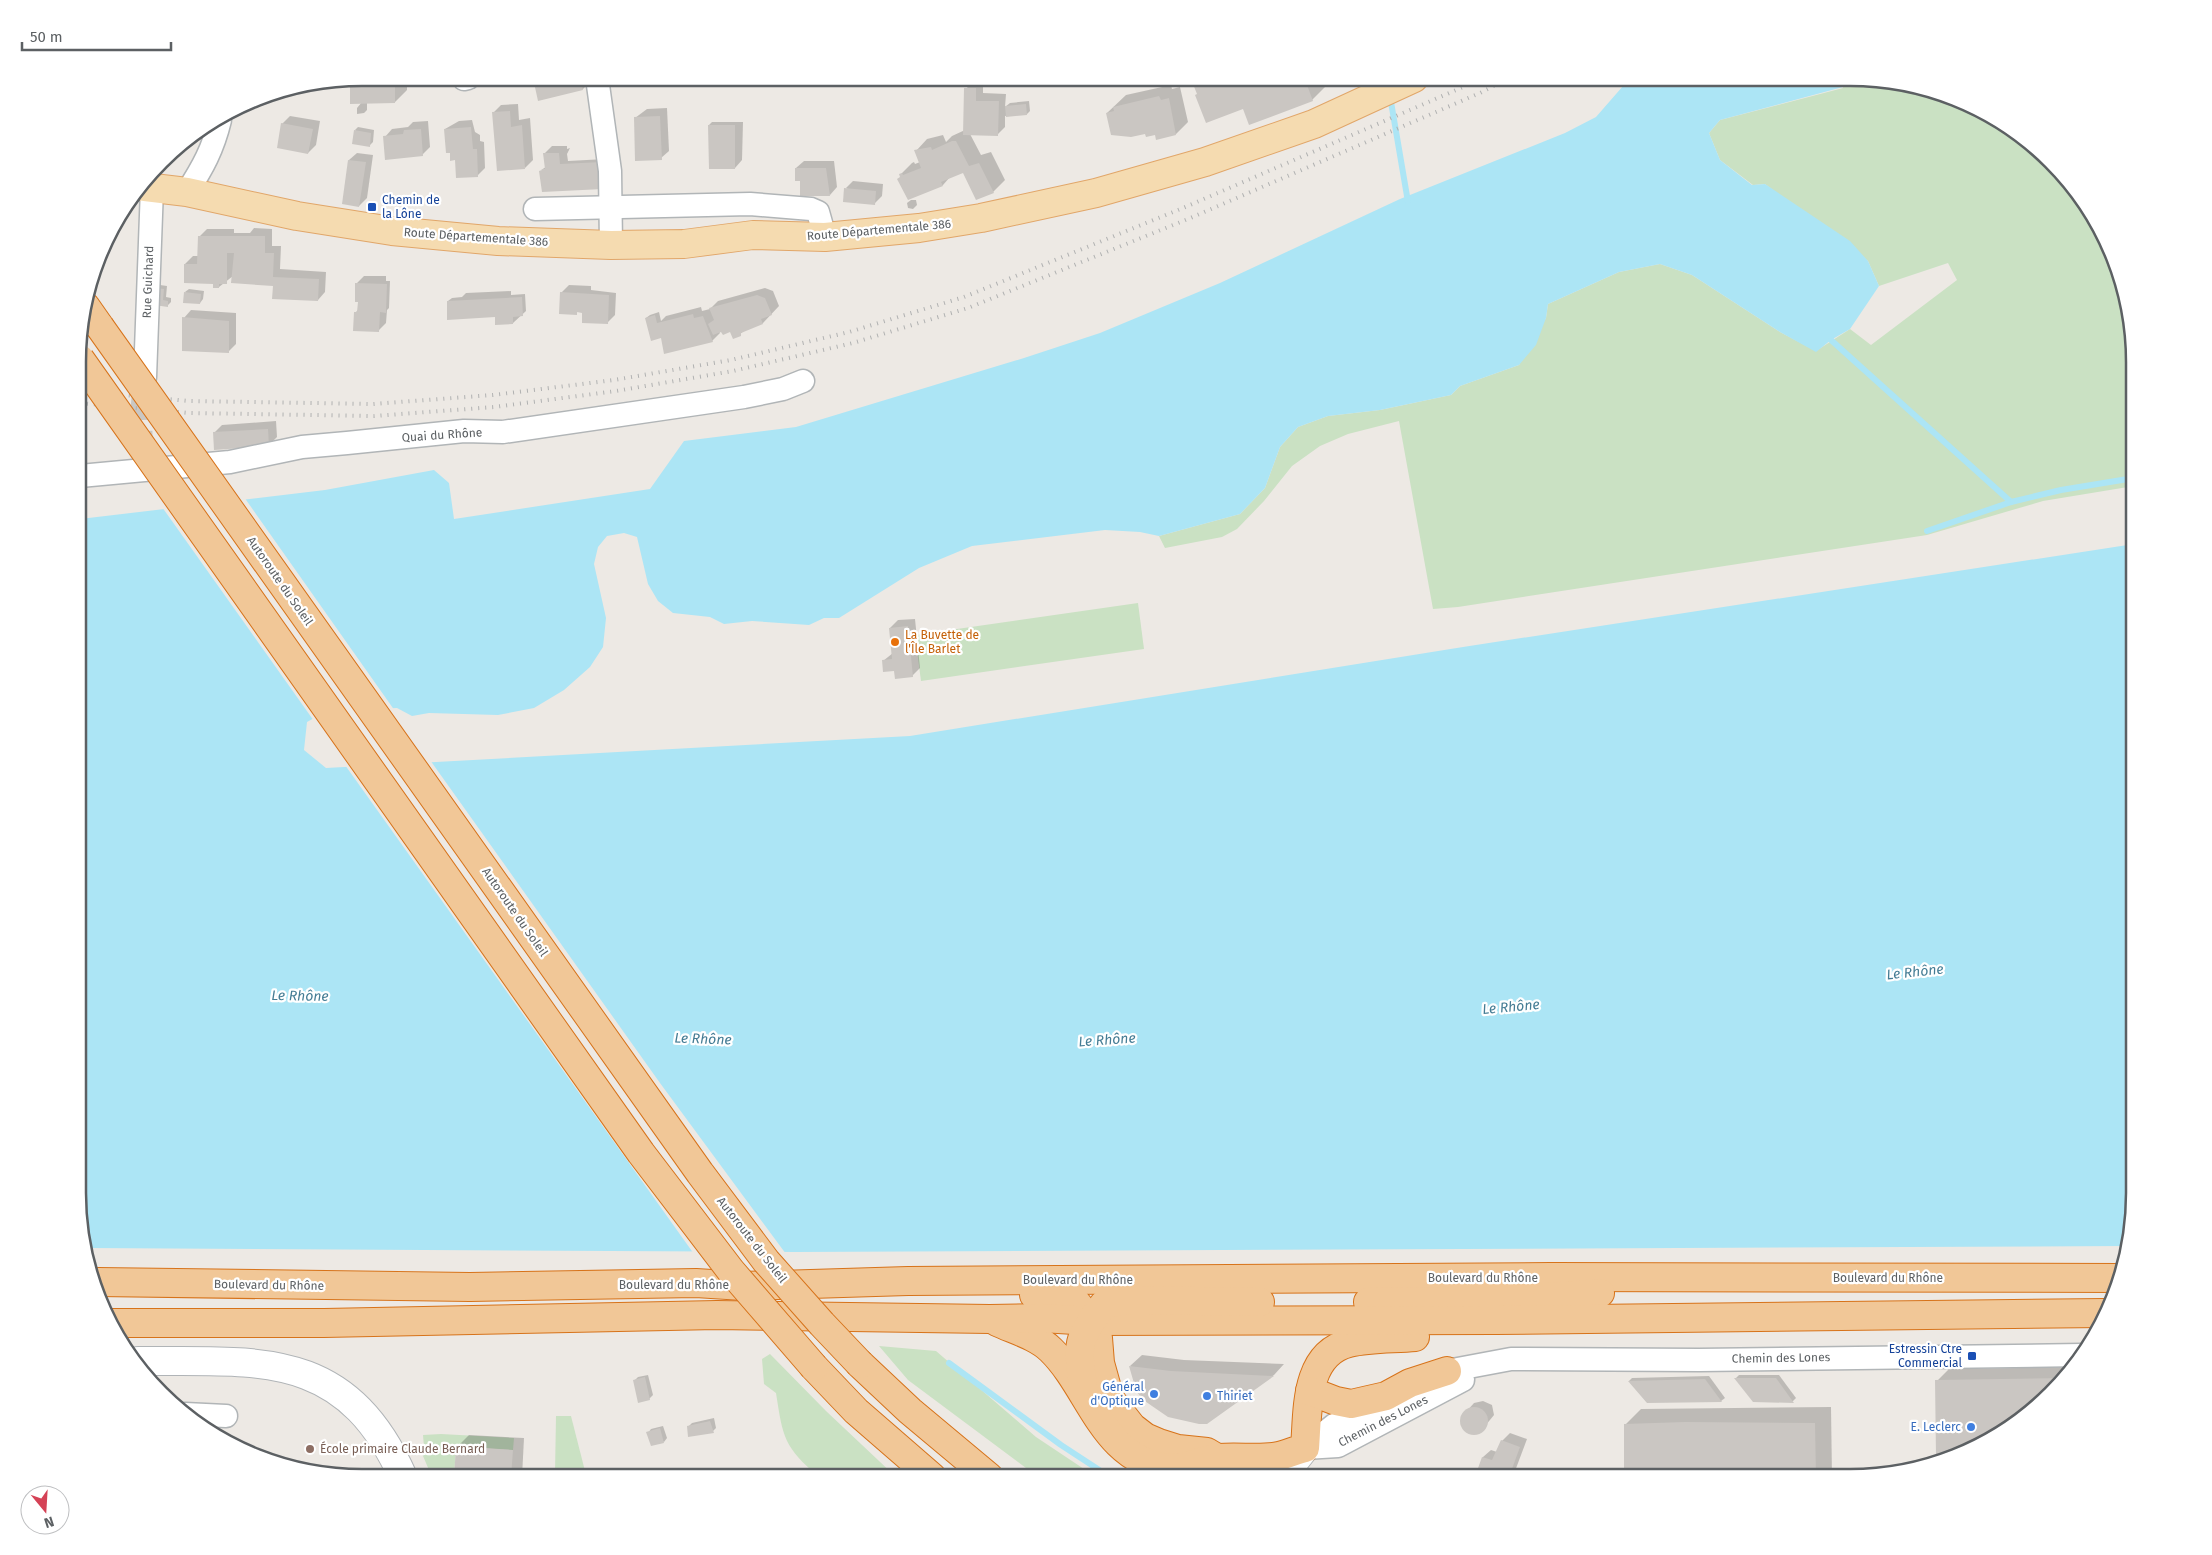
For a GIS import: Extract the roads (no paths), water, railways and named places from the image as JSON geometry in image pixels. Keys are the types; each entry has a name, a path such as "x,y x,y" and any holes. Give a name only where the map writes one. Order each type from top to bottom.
{"highway":[{"name":"Autoroute du Soleil","path":"93,317 700,1173 766,1261 860,1364 910,1411 979,1469"},
{"path":"86,367 641,1153 731,1271 814,1367 856,1410 923,1469"},
{"name":"Boulevard du Rhône","path":"101,1282 470,1287 696,1283 743,1286 908,1280 2112,1278"},
{"path":"1084,1393 1079,1357 1083,1332 1104,1304 1133,1300 1284,1302 1510,1300 1572,1296 1736,1279"},
{"path":"743,1286 913,1297 1058,1294 1075,1301 1091,1321 1098,1338 1103,1378 1110,1399 1121,1415 1145,1436 1178,1449 1207,1452 1218,1458 1229,1469"},
{"path":"119,1323 324,1323 700,1315 1042,1318 1091,1321 1496,1320 2098,1313"},
{"path":"990,1319 1049,1348 1062,1362 1084,1393 1103,1428 1116,1442 1146,1461 1162,1467 1174,1468 1218,1458 1280,1456 1305,1448 1310,1391 1315,1369 1329,1352 1348,1343 1462,1335 1496,1320"},
{"path":"1310,1391 1336,1401 1351,1404 1386,1396 1410,1383 1447,1371"}],"main road":[{"name":"Route Départementale 386","path":"149,187 187,192 296,216 392,231 498,241 611,245 684,244 753,235 825,237 964,221 1096,194 1205,162 1314,124 1397,86"},
{"path":"143,1361 262,1364 291,1369 315,1377 332,1387 359,1408 379,1433 399,1469"},
{"path":"1305,1448 1306,1469"},
{"name":"Chemin des Lones","path":"1288,1469 1305,1448"}],"street":[{"path":"598,86 610,171 612,206 611,245"},
{"path":"187,192 211,150 218,127"},
{"name":"Rue Guichard","path":"144,377 149,187"},
{"path":"535,209 750,204 811,209 818,212 825,237"},
{"name":"Quai du Rhône","path":"86,475 143,463 230,462 302,447 464,431 503,432 744,397 783,389 803,381"},
{"name":"Chemin des Lones","path":"1305,1448 1334,1425 1375,1412 1447,1371 1482,1363 1520,1358 1699,1360 2073,1355"},
{"name":"Chemin des Lones","path":"1305,1448 1338,1446 1463,1380 1482,1363"},
{"path":"198,1415 226,1416"}],"water":[{"name":"Le Rhône","path":"1623,86 1843,86 1720,120 1709,133 1720,160 1752,185 1765,184 1850,241 1868,261 1879,286 1850,329 1831,340 1816,352 1780,332 1692,275 1660,264 1619,272 1548,304 1546,318 1536,345 1519,365 1460,386 1451,395 1380,410 1328,416 1298,427 1280,447 1265,488 1240,514 1159,536 1140,532 1105,530 972,546 919,568 839,618 824,618 809,625 752,621 724,624 710,617 673,613 658,601 648,584 637,537 624,533 607,536 598,547 594,564 606,618 603,647 590,667 564,690 534,708 498,715 429,713 412,716 397,708 327,711 307,722 304,750 326,768 910,736 1463,647 2126,545 2126,1192 2120,1246 794,1252 92,1248 86,1192 86,518 325,490 434,470 449,483 454,519 650,489 684,441 796,427 1100,333 1220,283 1400,199 1565,133 1596,117"}],"waterway":[{"path":"1390,96 1408,202"},
{"path":"1831,340 2011,502"},
{"path":"1927,531 2011,502 2061,490 2126,479"},
{"path":"949,1363 1061,1445 1098,1469"}],"tunnel":[{"path":"142,453 141,416 144,380"}],"railway":[{"path":"86,392 189,401 373,404 493,395 614,380 731,360 849,332 964,297 1183,208 1465,86"},
{"path":"86,404 189,413 374,416 494,407 616,391 733,371 853,343 968,308 1188,219 1494,86"}],"place":[{"name":"Chemin de la Lône","path":"372,207"},
{"name":"La Buvette de l'Île Barlet","path":"895,642"},
{"name":"Estressin Ctre Commercial","path":"1972,1356"},
{"name":"Général d'Optique","path":"1154,1394"},
{"name":"Thiriet","path":"1207,1396"},
{"name":"E. Leclerc","path":"1971,1427"},
{"name":"École primaire Claude Bernard","path":"310,1449"}]}
